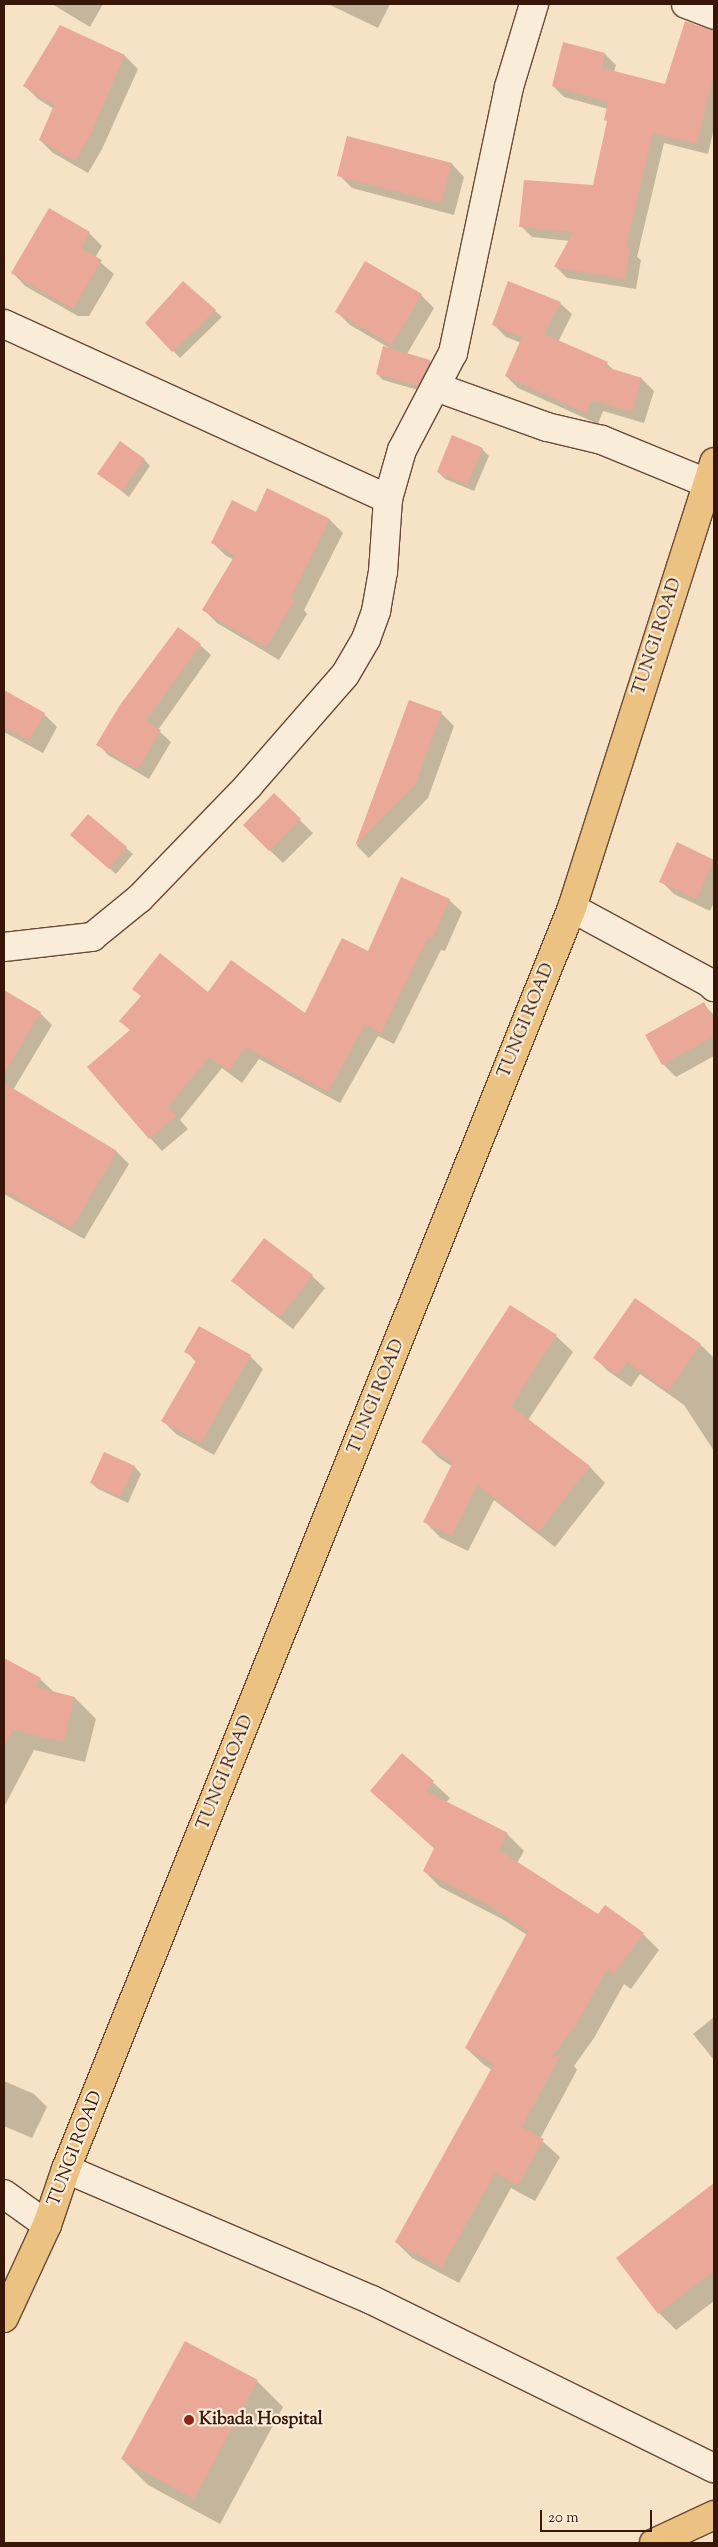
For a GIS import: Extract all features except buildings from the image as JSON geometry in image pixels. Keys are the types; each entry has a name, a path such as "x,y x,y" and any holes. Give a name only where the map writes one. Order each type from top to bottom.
{"main road":[{"name":"TUNGI ROAD","path":"4,2318 47,2225 66,2169 572,908 710,472"},
{"path":"654,2543 714,2514"}],"street":[{"path":"4,947 92,937 140,898 248,786 345,675 366,639 376,611 383,572 388,499 402,450 454,353 509,87 534,4"},
{"path":"686,4 714,15"},
{"path":"4,324 388,499"},
{"path":"436,387 547,427 602,440 710,472"},
{"path":"572,908 710,983 714,987"},
{"path":"66,2169 372,2300 714,2468"},
{"path":"4,2194 47,2225"}],"place":[{"name":"Kibada Hospital","path":"189,2420"}]}
